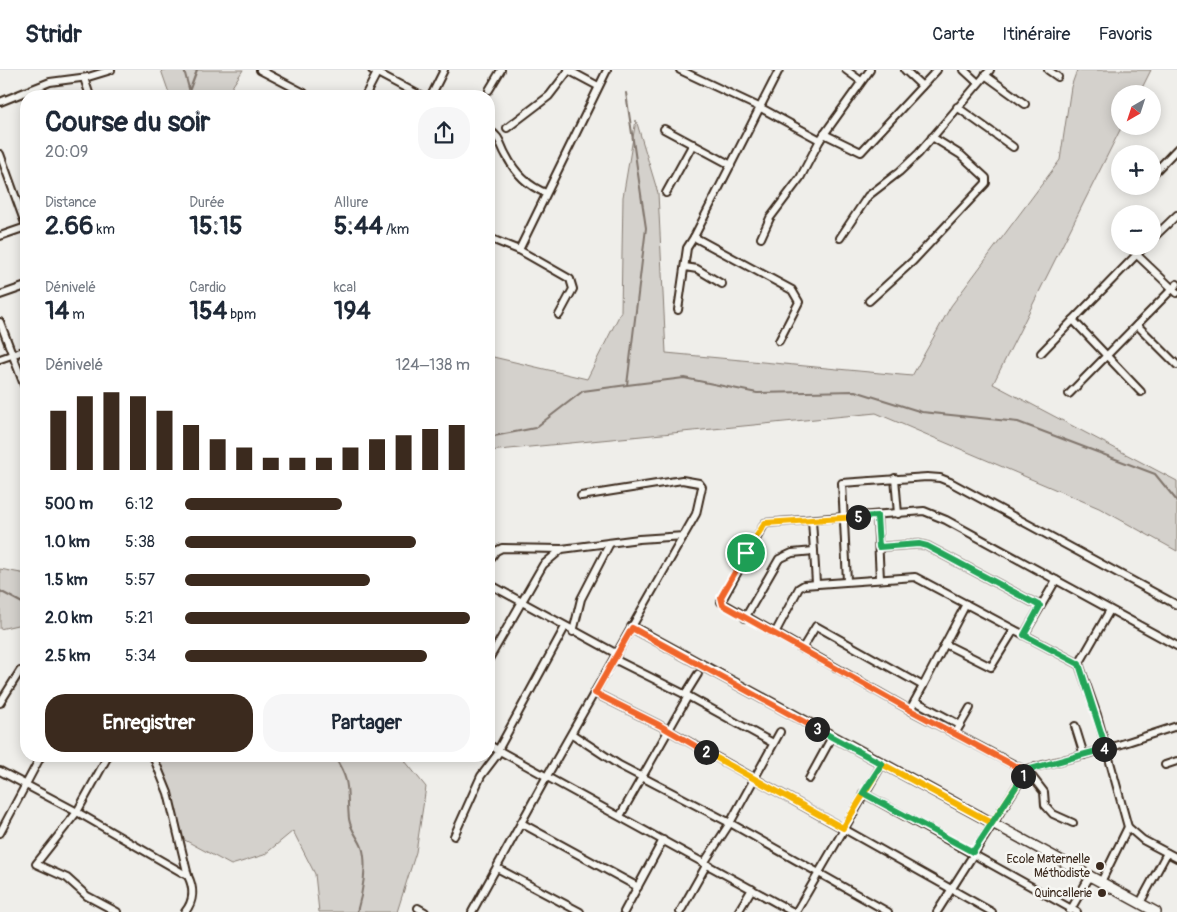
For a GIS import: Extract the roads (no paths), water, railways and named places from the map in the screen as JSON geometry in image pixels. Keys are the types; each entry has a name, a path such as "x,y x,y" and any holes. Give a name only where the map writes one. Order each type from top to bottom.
{"street":[{"path":"32,89 50,82 84,78 111,70"},
{"path":"260,70 296,90"},
{"path":"434,90 444,70"},
{"path":"489,90 501,70"},
{"path":"508,128 549,96 569,70 598,86"},
{"path":"519,250 607,70"},
{"path":"680,70 822,137 861,152 937,70"},
{"path":"678,310 687,248 779,70"},
{"path":"846,70 862,81"},
{"path":"761,238 770,218 800,178 822,137 870,70"},
{"path":"905,70 922,86"},
{"path":"964,70 978,83"},
{"path":"840,238 868,196 900,172 990,70"},
{"path":"1048,70 1058,77"},
{"path":"368,90 376,71 410,90"},
{"path":"985,75 1025,104"},
{"path":"84,78 88,90"},
{"path":"0,102 20,94"},
{"path":"957,107 1013,147"},
{"path":"664,129 730,165"},
{"path":"495,133 502,143 505,154 519,174 532,188 546,193"},
{"path":"869,301 913,261 986,183 986,178 961,155 932,137"},
{"path":"666,193 693,144"},
{"path":"1161,166 1177,149"},
{"path":"0,154 20,209"},
{"path":"1171,156 1177,162"},
{"path":"1161,230 1177,215"},
{"path":"0,236 20,228"},
{"path":"694,237 792,290 797,296 799,302 797,309 778,341"},
{"path":"495,240 519,250 570,279 573,283 573,289 560,316"},
{"path":"1041,353 1135,255"},
{"path":"1069,394 1176,288 1137,255"},
{"path":"685,267 697,269 722,284"},
{"path":"0,295 20,288"},
{"path":"1073,320 1141,392"},
{"path":"0,322 20,373"},
{"path":"1137,325 1177,365"},
{"path":"0,359 20,352"},
{"path":"895,478 898,514"},
{"path":"847,581 842,483 895,478 940,478 1177,605"},
{"path":"472,912 546,776 572,734 684,536 700,503 702,492 699,483 682,480 581,496"},
{"path":"1073,823 1053,814 1045,805 1044,792 1027,770 1013,765 910,710 723,605 721,597 760,528 765,523 924,512 935,514 1177,646"},
{"path":"877,516 880,579"},
{"path":"812,520 816,583"},
{"path":"495,552 502,548 562,549 684,536"},
{"path":"572,632 581,599 610,543"},
{"path":"879,547 919,544 927,546 1040,606"},
{"path":"495,649 543,565 562,549"},
{"path":"745,618 779,559 792,553 814,551"},
{"path":"774,634 799,588 816,583 915,577 1079,664 1106,748 1128,827 1143,840 1177,858"},
{"path":"1024,635 1056,580"},
{"path":"495,587 615,657 773,743"},
{"path":"910,710 966,604"},
{"path":"1079,664 1110,610"},
{"path":"802,650 816,626 923,686"},
{"path":"495,757 565,627"},
{"path":"632,628 1156,912"},
{"path":"945,644 991,667 1014,630"},
{"path":"0,703 20,671"},
{"path":"620,816 669,730 698,674"},
{"path":"595,693 669,730 992,912"},
{"path":"915,701 960,725"},
{"path":"955,734 970,708"},
{"path":"1075,726 1084,755"},
{"path":"938,912 973,852 1027,770 1084,755 1177,726"},
{"path":"680,912 780,732"},
{"path":"572,734 642,777 730,823 888,912"},
{"path":"809,779 832,737"},
{"path":"495,749 794,912 863,793 882,764"},
{"path":"1165,766 1177,761"},
{"path":"0,832 38,762"},
{"path":"105,762 77,812 36,864 67,878 87,896 117,912"},
{"path":"155,762 168,793 192,892 191,902 185,912"},
{"path":"454,836 481,776 491,762"},
{"path":"0,771 27,784 188,876"},
{"path":"863,793 973,852 1073,911 1090,876"},
{"path":"521,823 638,887"},
{"path":"1101,882 1128,827"},
{"path":"624,912 663,840"},
{"path":"1140,903 1166,853"},
{"path":"497,868 580,912"},
{"path":"738,912 752,889"},
{"path":"418,908 425,912"}],"waterway":[{"path":"184,70 189,90"},
{"path":"190,89 197,70"},
{"path":"626,93 646,228 627,385"},
{"path":"495,436 535,428 583,391 627,385 684,378 757,393 855,391 922,412 1018,422 1155,474 1177,501"},
{"path":"0,591 20,602"},
{"path":"338,762 346,780 350,823 364,854 364,880 357,912"}],"place":[{"name":"Ecole Maternelle Méthodiste","path":"1100,866"},
{"name":"Quincallerie","path":"1102,893"}]}
